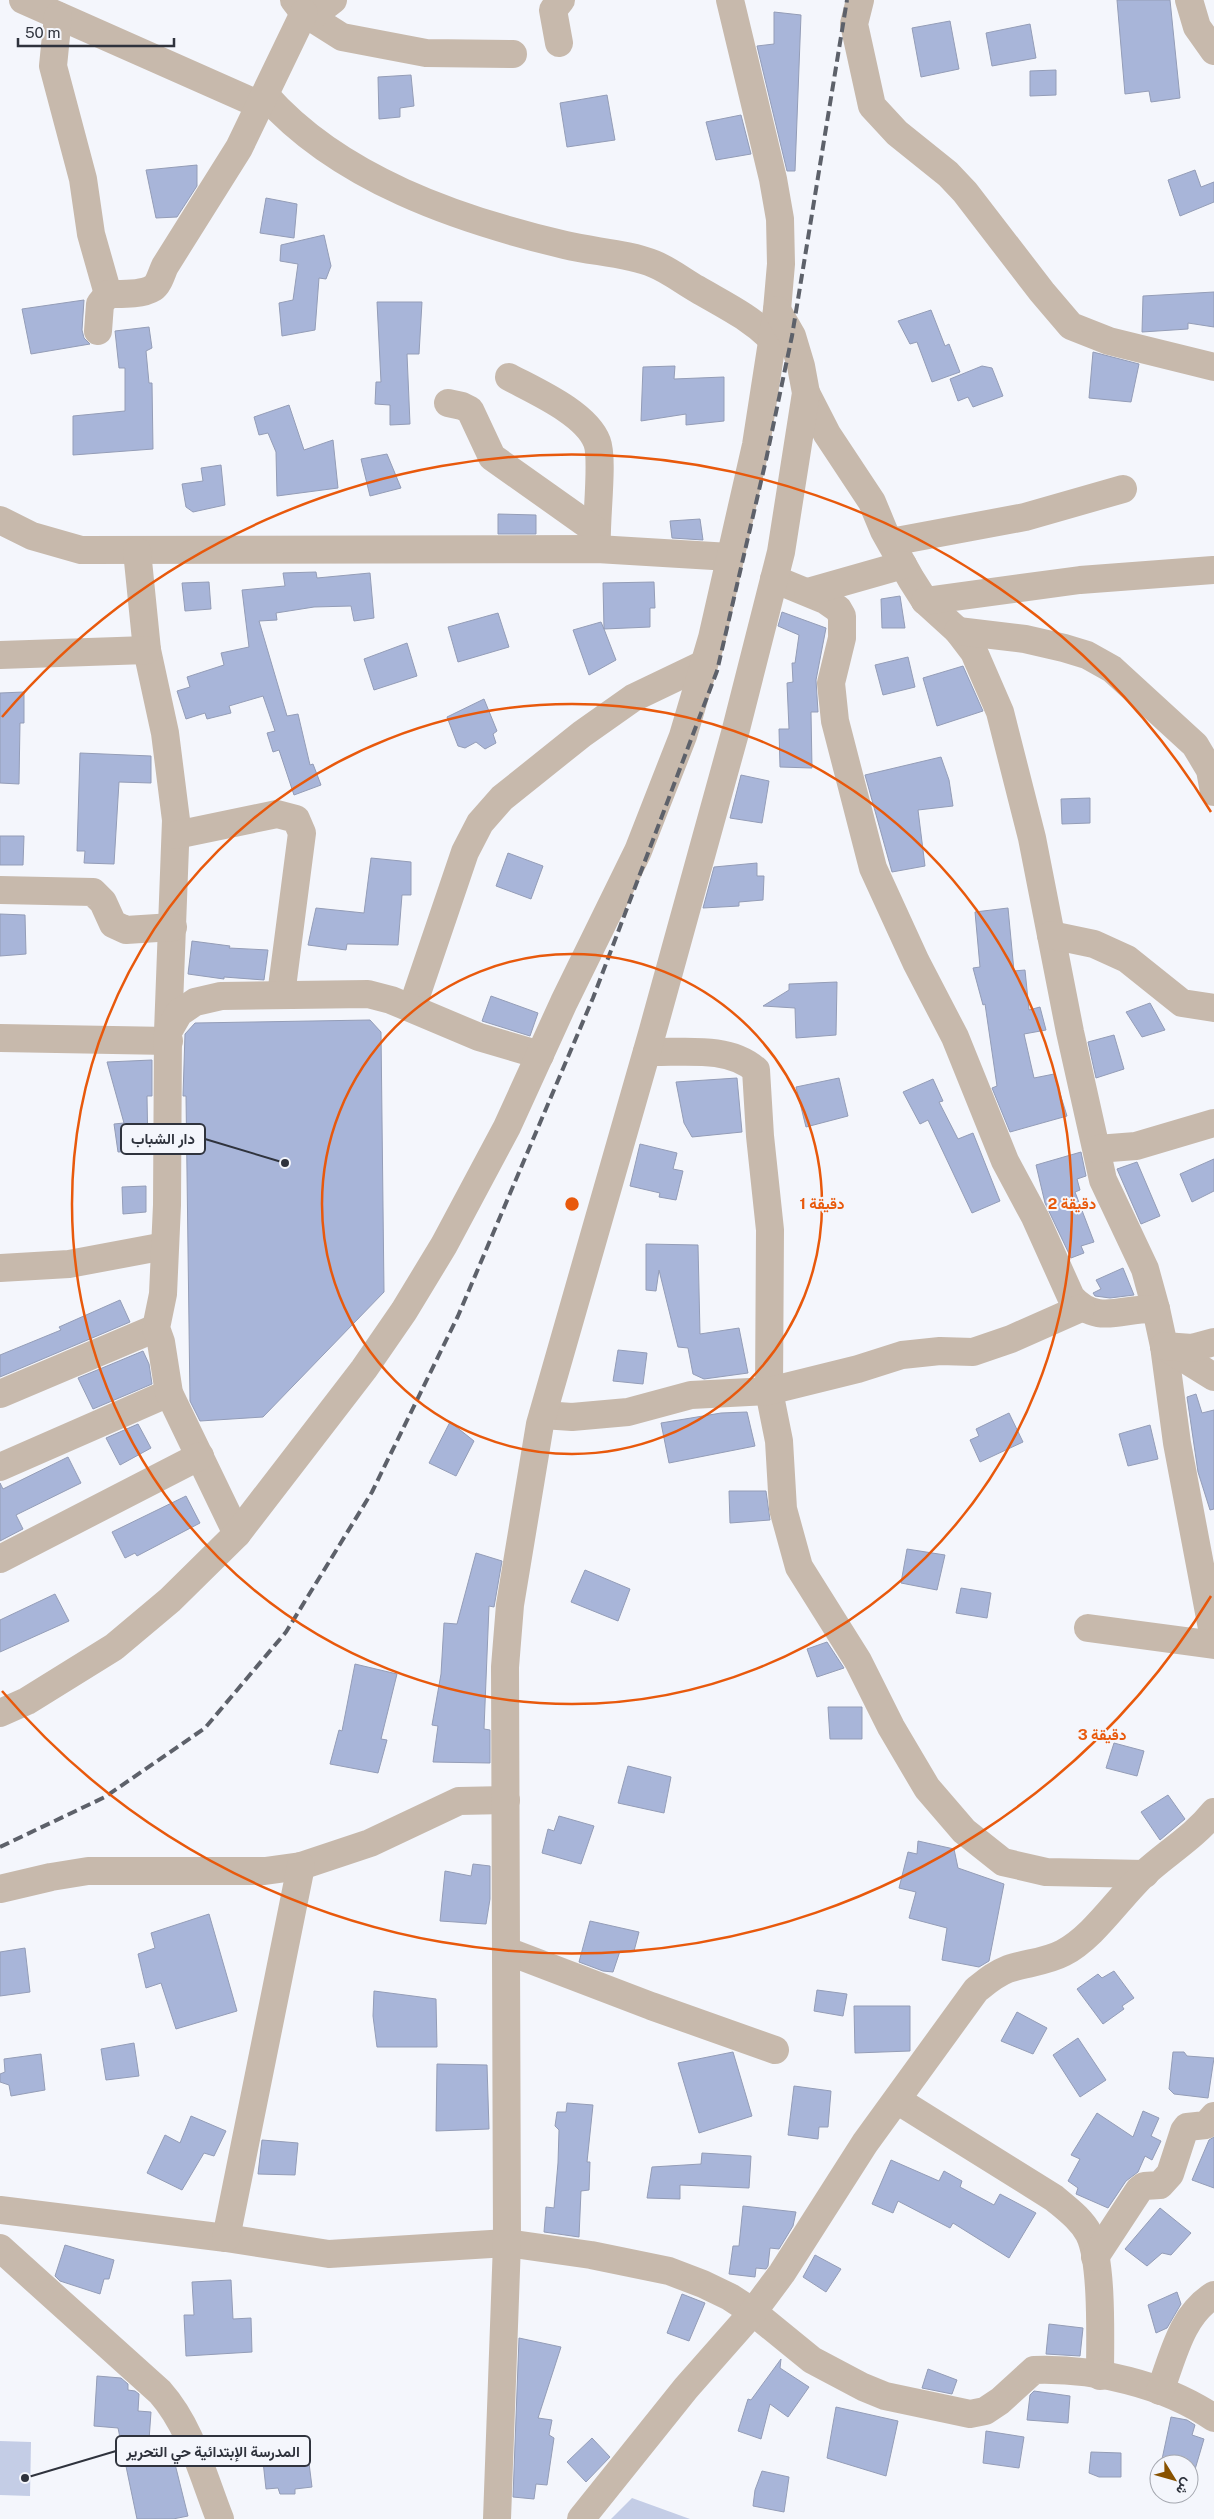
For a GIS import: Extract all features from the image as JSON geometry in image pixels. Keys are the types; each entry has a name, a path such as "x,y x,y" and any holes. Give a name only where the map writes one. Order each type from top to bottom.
{"street":[{"path":"23,0 262,100 315,142 373,177 442,210 565,245 654,264 752,319 772,339"},
{"path":"98,331 100,304 108,294 134,293 154,288 165,266 239,148 303,10 332,0"},
{"path":"559,42 553,10 561,0"},
{"path":"0,1713 28,1701 114,1648 170,1600 237,1534 364,1369 404,1311 444,1245 507,1127 638,851 682,736 704,664 756,445 781,264 780,219 773,179 730,0"},
{"path":"860,0 854,24 872,106 897,133 948,174 965,192 1042,292 1071,326 1109,342 1214,367"},
{"path":"1189,0 1197,27 1214,51"},
{"path":"303,10 342,37 426,53 513,54"},
{"path":"58,16 52,66 83,179 90,234 108,294"},
{"path":"776,310 792,336 801,366 806,393 832,442 872,502 903,565 925,601 958,632 974,652 1000,712 1023,798 1070,1032 1103,1180 1145,1269 1156,1309 1164,1346 1177,1443 1208,1581 1214,1639"},
{"path":"509,377 565,408 586,426 598,442 599,469 596,540"},
{"path":"497,2519 507,2243 505,1667 510,1614 542,1414 647,1052 735,733 782,552 806,393"},
{"path":"448,403 470,410 492,457 596,540"},
{"path":"891,542 1025,517 1123,489"},
{"path":"1,522 32,536 81,550 137,551 596,540 730,556"},
{"path":"137,551 147,650 165,733 176,820 168,1037 165,1246 163,1294 156,1328 161,1342 169,1393 237,1534"},
{"path":"808,592 903,565"},
{"path":"925,601 1080,580 1213,570"},
{"path":"774,579 831,603 842,616 842,638 831,683 834,721 873,868 916,962 955,1037 1005,1161 1035,1217 1071,1297 1081,1308 1106,1316 1140,1308 1156,1309"},
{"path":"958,632 1026,639 1064,648 1087,655 1112,669 1195,745 1210,770 1214,788"},
{"path":"0,655 147,650"},
{"path":"412,1008 464,852 480,823 502,798 582,734 633,698 704,664"},
{"path":"176,835 277,814 296,818 302,833 281,995"},
{"path":"0,890 93,892 103,902 112,924 126,930 173,926"},
{"path":"1051,934 1094,944 1127,959 1182,1003 1214,1008"},
{"path":"168,1037 179,1013 195,1002 221,996 368,994 412,1008 470,1034 540,1055"},
{"path":"0,1038 168,1037"},
{"path":"647,1052 730,1054 745,1060 756,1070 760,1136 770,1230 769,1391 779,1441 783,1509 799,1567 858,1661 891,1726 927,1788 964,1832 1003,1862 1046,1872 1144,1874"},
{"path":"1097,1149 1136,1146 1214,1123"},
{"path":"0,1268 69,1264 165,1246"},
{"path":"542,1414 572,1417 603,1416 628,1412 691,1396 769,1391 858,1369 902,1355 940,1351 973,1352 1012,1339 1081,1308"},
{"path":"0,1394 156,1328"},
{"path":"1164,1346 1192,1348 1214,1342"},
{"path":"1164,1346 1214,1377"},
{"path":"0,1467 169,1393"},
{"path":"0,1559 200,1456"},
{"path":"1088,1628 1214,1646"},
{"path":"0,1889 51,1877 88,1871 265,1871 301,1866 370,1843 459,1801 506,1800"},
{"path":"581,2519 686,2388 753,2312 782,2273 859,2151 976,1990 992,1977 1008,1969 1046,1960 1064,1953 1088,1932 1144,1874 1213,1817"},
{"path":"226,2238 301,1866"},
{"path":"507,1950 643,2003 775,2050"},
{"path":"897,2100 1054,2198 1076,2216 1089,2235 1096,2257 1100,2376"},
{"path":"1096,2257 1139,2190 1144,2186 1160,2185 1170,2174 1187,2127 1206,2125 1214,2116"},
{"path":"0,2210 226,2238 329,2254 507,2243 591,2255 669,2271 703,2284 753,2312 790,2343 834,2372 886,2396 970,2414 985,2411 1000,2401 1034,2370 1051,2370 1100,2376 1160,2391 1195,2406 1214,2418"},
{"path":"0,2248 160,2392 175,2409 183,2424 220,2519"},
{"path":"1160,2391 1186,2322 1204,2302 1214,2295"}],"shaded area":[{"path":"0,2441 31,2442 30,2496 0,2495"},
{"path":"632,2498 690,2519 611,2519"}],"building":[{"path":"1117,0 1170,0 1180,98 1151,102 1149,91 1125,94"},
{"path":"774,12 801,15 795,171 787,171 757,46 774,44"},
{"path":"950,21 959,69 921,77 912,28"},
{"path":"1030,24 1036,58 992,66 986,33"},
{"path":"1056,70 1056,95 1030,96 1030,71"},
{"path":"411,75 414,106 400,108 400,117 379,119 378,77"},
{"path":"607,95 615,140 567,147 560,103"},
{"path":"741,115 751,154 716,160 706,122"},
{"path":"197,165 197,186 177,217 156,218 146,170"},
{"path":"1195,170 1201,187 1214,182 1214,202 1180,216 1168,180"},
{"path":"266,198 297,204 294,238 260,233"},
{"path":"324,235 331,266 326,279 319,278 315,330 282,336 279,303 293,300 298,264 280,261 281,245"},
{"path":"1214,292 1214,327 1188,323 1188,329 1142,332 1143,296"},
{"path":"84,300 82,330 84,338 90,344 31,354 22,309"},
{"path":"377,302 422,302 419,354 407,354 410,424 390,425 390,405 375,404 376,382 381,382"},
{"path":"931,310 945,346 949,344 960,372 932,382 917,342 910,344 898,321"},
{"path":"149,327 152,348 146,351 149,383 152,383 153,449 73,455 73,416 125,411 125,368 119,368 115,331"},
{"path":"1093,352 1139,364 1131,402 1089,398"},
{"path":"675,366 674,379 724,377 724,421 686,425 686,414 641,421 643,367"},
{"path":"982,366 992,368 1003,396 973,407 968,397 958,401 950,379"},
{"path":"289,405 304,450 333,440 338,488 277,496 276,452 268,433 259,435 254,417"},
{"path":"387,454 401,488 370,496 361,459"},
{"path":"221,465 225,505 193,512 186,507 182,484 203,481 201,468"},
{"path":"498,514 536,515 536,534 498,534"},
{"path":"700,519 703,540 672,538 670,521"},
{"path":"316,572 317,578 370,573 374,618 354,621 351,606 314,607 276,613 277,620 259,621 287,716 298,714 310,765 313,764 321,785 294,795 279,750 273,752 267,733 275,731 263,696 229,706 231,713 207,719 205,713 186,719 177,691 190,687 187,677 224,665 221,653 249,647 242,590 285,586 283,573"},
{"path":"209,582 211,609 185,611 182,583"},
{"path":"654,582 655,608 650,608 650,627 604,629 603,583"},
{"path":"900,596 905,628 882,628 881,599"},
{"path":"782,612 826,628 816,680 818,712 811,712 812,768 780,767 779,729 789,729 787,683 793,682 792,663 795,663 799,635 778,626"},
{"path":"498,613 509,647 458,662 448,627"},
{"path":"601,622 616,660 589,675 573,630"},
{"path":"407,643 417,676 374,690 364,659"},
{"path":"908,657 915,687 883,695 875,665"},
{"path":"963,666 983,711 937,726 923,678"},
{"path":"24,692 24,723 20,723 19,784 0,783 0,693"},
{"path":"484,699 497,731 493,734 496,743 485,749 476,742 465,748 458,746 447,717"},
{"path":"80,753 151,756 151,783 119,782 114,864 84,863 85,851 77,851"},
{"path":"941,757 949,780 953,806 918,810 925,866 892,872 865,775"},
{"path":"741,775 769,781 762,823 730,818"},
{"path":"1090,798 1090,823 1062,824 1061,799"},
{"path":"0,836 24,836 23,865 0,865"},
{"path":"508,853 543,866 531,899 496,886"},
{"path":"371,858 411,862 411,895 402,895 398,945 347,944 346,950 308,945 316,908 364,913"},
{"path":"757,863 757,876 764,876 763,900 739,902 739,906 703,908 714,867"},
{"path":"1008,908 1014,971 1025,970 1029,1010 1040,1007 1046,1030 1024,1034 1034,1078 1054,1074 1067,1116 1010,1132 992,1088 997,1086 985,1004 983,1005 973,968 980,967 975,912"},
{"path":"0,914 25,915 26,954 0,956"},
{"path":"192,941 230,946 229,948 268,950 264,980 224,977 224,979 188,974"},
{"path":"837,982 836,1035 796,1038 795,1008 763,1006 789,990 789,984"},
{"path":"491,996 538,1013 530,1036 482,1021"},
{"path":"1150,1003 1165,1030 1142,1037 1126,1012"},
{"path":"370,1020 381,1032 384,1292 263,1417 200,1421 190,1401 186,1096 183,1096 185,1034 195,1023"},
{"path":"1114,1035 1124,1069 1096,1078 1088,1042"},
{"path":"152,1060 152,1096 147,1096 148,1151 118,1152 114,1124 124,1123 107,1062"},
{"path":"737,1078 742,1132 692,1137 684,1123 676,1082"},
{"path":"839,1078 848,1116 806,1127 796,1087"},
{"path":"933,1079 943,1101 939,1102 958,1139 973,1133 1000,1201 972,1213 928,1120 920,1124 903,1092"},
{"path":"640,1144 677,1153 673,1169 683,1171 676,1200 659,1197 660,1193 630,1186"},
{"path":"1081,1152 1086,1176 1077,1179 1080,1190 1075,1192 1094,1242 1081,1246 1084,1253 1071,1258 1045,1203 1036,1165"},
{"path":"1214,1159 1214,1191 1192,1202 1180,1174"},
{"path":"1137,1162 1160,1216 1141,1224 1117,1169"},
{"path":"146,1186 146,1212 123,1214 122,1187"},
{"path":"646,1244 698,1245 700,1334 739,1328 748,1373 704,1379 693,1374 688,1348 678,1347 659,1270 656,1291 646,1290"},
{"path":"1123,1268 1134,1295 1110,1298 1095,1296 1093,1293 1101,1289 1096,1280"},
{"path":"120,1300 130,1322 0,1377 0,1355 61,1330 59,1327"},
{"path":"618,1350 647,1353 643,1384 613,1381"},
{"path":"143,1351 149,1364 152,1384 93,1409 78,1378"},
{"path":"1196,1394 1202,1413 1214,1410 1214,1509 1210,1510 1198,1472 1187,1397"},
{"path":"747,1412 755,1446 669,1463 661,1423 721,1413"},
{"path":"1009,1413 1023,1442 980,1462 970,1440 979,1436 976,1429"},
{"path":"450,1422 474,1441 456,1476 429,1463"},
{"path":"138,1424 151,1448 120,1465 106,1438"},
{"path":"1150,1425 1158,1459 1128,1466 1119,1434"},
{"path":"68,1457 81,1483 16,1515 23,1529 0,1541 0,1483 3,1489"},
{"path":"729,1491 766,1491 770,1520 730,1523"},
{"path":"186,1496 200,1523 137,1556 135,1553 125,1558 112,1532"},
{"path":"907,1549 945,1555 937,1590 901,1583"},
{"path":"476,1553 502,1561 494,1607 489,1606 484,1729 490,1730 490,1763 433,1762 438,1726 432,1725 441,1674 444,1623 457,1624"},
{"path":"585,1570 630,1589 618,1621 571,1602"},
{"path":"961,1588 991,1593 987,1618 956,1613"},
{"path":"55,1594 69,1621 0,1652 0,1620"},
{"path":"827,1642 844,1668 817,1677 807,1649"},
{"path":"355,1664 397,1674 381,1739 387,1740 378,1773 330,1764 339,1730 342,1731"},
{"path":"828,1707 862,1707 862,1739 830,1739"},
{"path":"1114,1743 1144,1751 1137,1776 1106,1768"},
{"path":"628,1766 671,1777 664,1813 618,1803"},
{"path":"1168,1795 1185,1819 1160,1840 1141,1812"},
{"path":"559,1816 594,1826 581,1864 542,1853 548,1829 554,1831"},
{"path":"918,1841 954,1849 958,1868 1004,1884 989,1961 979,1967 942,1960 947,1928 909,1918 916,1892 899,1888 908,1852 917,1854"},
{"path":"473,1864 490,1866 490,1899 486,1924 440,1921 445,1871 471,1876"},
{"path":"209,1914 237,2011 176,2029 161,1983 146,1988 138,1954 155,1948 151,1933"},
{"path":"590,1921 639,1932 634,1951 620,1951 613,1972 603,1971 579,1962"},
{"path":"25,1948 30,1992 0,1996 0,1952"},
{"path":"1114,1971 1134,1998 1122,2006 1124,2009 1103,2024 1077,1989 1098,1974 1102,1978"},
{"path":"817,1990 847,1994 843,2016 814,2011"},
{"path":"374,1991 436,1999 437,2047 377,2047 373,2016"},
{"path":"854,2006 910,2006 910,2051 855,2053"},
{"path":"1017,2012 1047,2028 1033,2054 1001,2041"},
{"path":"1078,2038 1106,2080 1080,2097 1053,2055"},
{"path":"134,2043 139,2076 106,2080 101,2049"},
{"path":"733,2052 752,2116 699,2133 678,2063"},
{"path":"1173,2052 1184,2052 1187,2056 1214,2058 1208,2098 1174,2094 1169,2089"},
{"path":"41,2054 45,2090 11,2096 9,2085 0,2082 0,2074 5,2072 4,2059"},
{"path":"437,2064 487,2065 489,2129 436,2131"},
{"path":"794,2086 831,2091 828,2127 819,2127 818,2139 788,2135"},
{"path":"567,2103 593,2105 587,2162 590,2162 589,2190 581,2191 579,2237 544,2232 546,2207 554,2208 558,2163 559,2130 555,2126 557,2112 566,2112"},
{"path":"1143,2111 1159,2118 1151,2136 1161,2141 1152,2160 1145,2156 1138,2172 1126,2181 1108,2208 1076,2194 1078,2188 1068,2181 1080,2159 1071,2155 1097,2113 1133,2137"},
{"path":"191,2116 226,2131 214,2156 204,2153 182,2190 147,2173 165,2135 180,2143"},
{"path":"1214,2137 1214,2188 1192,2180 1209,2140"},
{"path":"262,2140 298,2143 295,2175 258,2174"},
{"path":"702,2153 751,2156 749,2188 680,2185 680,2199 647,2198 652,2167 701,2164"},
{"path":"891,2160 939,2181 944,2171 962,2181 960,2187 994,2205 1000,2194 1036,2213 1009,2258 953,2223 950,2228 898,2201 893,2213 872,2204"},
{"path":"743,2206 796,2212 793,2226 779,2249 770,2248 768,2266 766,2269 756,2268 755,2277 729,2274 733,2246 739,2246"},
{"path":"1160,2208 1191,2233 1171,2255 1162,2253 1147,2266 1125,2249"},
{"path":"65,2245 114,2260 109,2279 104,2279 100,2294 60,2281 55,2276"},
{"path":"815,2255 841,2269 826,2292 803,2277"},
{"path":"231,2280 233,2319 251,2318 252,2352 186,2356 184,2315 194,2315 192,2282"},
{"path":"1177,2292 1181,2304 1167,2328 1156,2333 1148,2305"},
{"path":"682,2294 705,2303 689,2341 667,2333"},
{"path":"1049,2324 1083,2328 1080,2356 1046,2354"},
{"path":"519,2338 561,2347 538,2418 552,2420 549,2435 554,2438 547,2485 536,2484 534,2499 513,2497"},
{"path":"781,2359 780,2368 809,2387 788,2417 770,2404 761,2439 738,2431 748,2399 751,2400"},
{"path":"928,2369 957,2380 952,2394 922,2388"},
{"path":"97,2376 121,2378 128,2384 128,2390 139,2394 138,2411 151,2412 149,2440 168,2436 188,2516 173,2519 137,2519 118,2428 94,2426"},
{"path":"1034,2391 1070,2396 1068,2423 1027,2420 1030,2395"},
{"path":"836,2407 898,2421 886,2476 827,2458"},
{"path":"1171,2417 1187,2420 1195,2425 1192,2435 1204,2439 1199,2456 1199,2454 1163,2454"},
{"path":"986,2431 1024,2437 1019,2468 983,2463"},
{"path":"592,2438 610,2457 586,2482 567,2462"},
{"path":"307,2447 312,2487 295,2489 295,2494 280,2494 278,2488 266,2489 262,2452"},
{"path":"1091,2452 1121,2453 1121,2477 1099,2477 1089,2473"},
{"path":"762,2471 789,2477 784,2512 753,2506 755,2490"}],"railway":[{"path":"0,1847 105,1797 205,1728 286,1632 372,1492 458,1316 593,998 717,671 766,460 792,336 847,0"}],"place":[{"name":"دار الشباب","path":"285,1163"},
{"name":"المدرسة الإبتدائية حي التحرير","path":"25,2478"}]}
